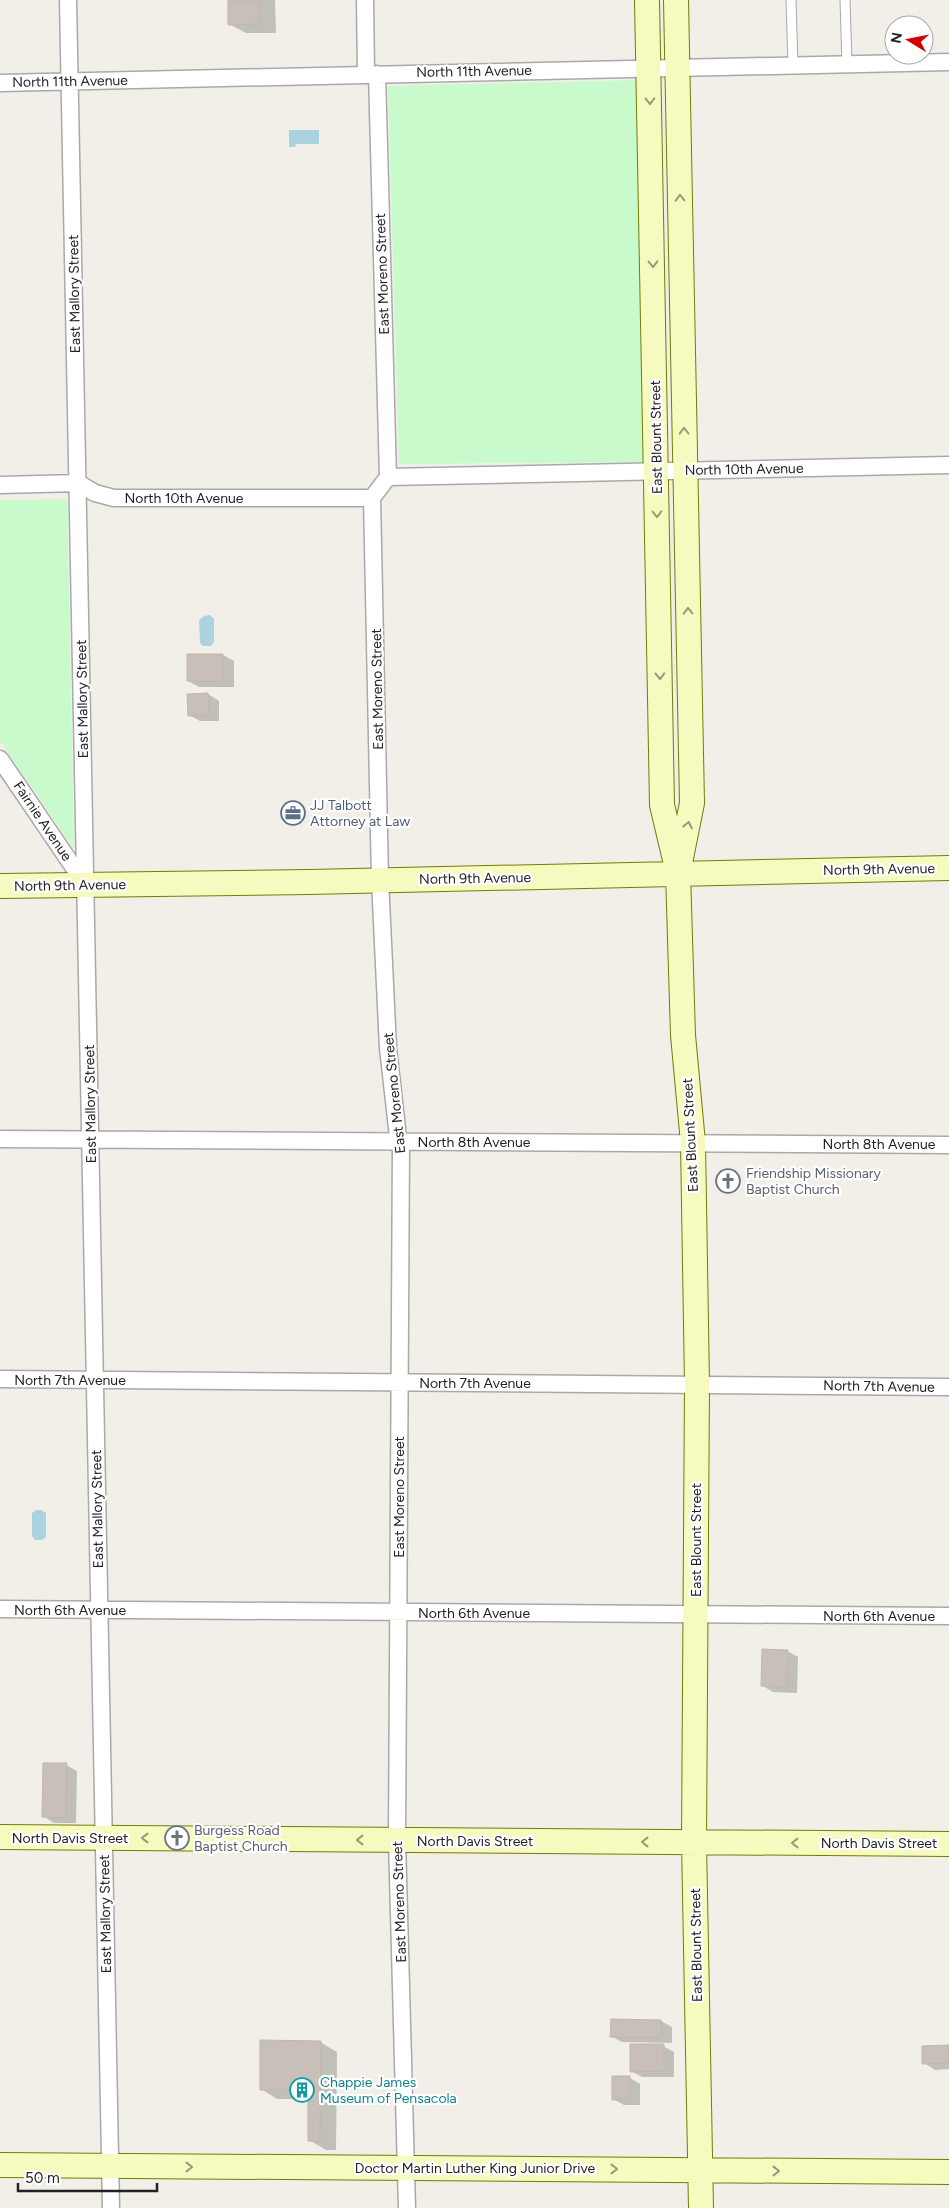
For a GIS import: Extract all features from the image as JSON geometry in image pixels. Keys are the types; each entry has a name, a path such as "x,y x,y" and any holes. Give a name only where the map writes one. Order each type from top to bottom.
{"street":[{"name":"East Mallory Street","path":"68,0 111,2208"},
{"name":"East Moreno Street","path":"365,0 371,74 388,476"},
{"name":"East Blount Street","path":"647,0 662,804 678,873 682,1026 693,1143 697,1384 694,1842 701,2208"},
{"name":"East Blount Street","path":"676,0 692,803 678,873"},
{"name":"North 11th Avenue","path":"0,83 649,67 949,62"},
{"name":"North 10th Avenue","path":"388,476 949,465"},
{"path":"372,498 388,476"},
{"name":"North 10th Avenue","path":"0,485 78,483 95,493 114,498 372,498"},
{"name":"East Moreno Street","path":"372,498 380,880 388,1048 400,1142 397,1840 408,2208"},
{"name":"Fairnie Avenue","path":"0,759 86,884"},
{"name":"North 9th Avenue","path":"0,886 949,868"},
{"name":"North 8th Avenue","path":"0,1138 949,1145"},
{"name":"North 7th Avenue","path":"0,1380 949,1387"},
{"name":"North 6th Avenue","path":"0,1609 949,1616"},
{"name":"North Davis Street","path":"0,1837 949,1844"},
{"name":"Doctor Martin Luther King Junior Drive","path":"0,2166 949,2172"}],"lane":[{"path":"791,0 793,65"},
{"path":"845,0 847,64"}],"green space":[{"path":"640,80 648,462 399,464 388,86"},
{"path":"67,499 74,849 0,741 0,500"}],"water":[{"path":"289,130 319,130 319,144 296,144 295,147 289,147"},
{"path":"210,615 214,619 214,642 211,646 203,646 200,643 199,620 204,616"},
{"path":"36,1510 46,1513 46,1537 42,1540 35,1540 32,1536 32,1513"}],"building":[{"path":"228,0 259,0 260,24 228,25"},
{"path":"187,654 223,654 223,681 187,681"},
{"path":"208,693 209,715 188,716 187,694"},
{"path":"762,1649 788,1650 787,1687 761,1686"},
{"path":"43,1763 67,1763 66,1818 42,1817"},
{"path":"611,2019 661,2020 661,2038 610,2037"},
{"name":"Chappie James Museum of Pensacola","path":"260,2040 321,2041 320,2141 308,2141 308,2090 260,2090"},
{"path":"630,2044 664,2044 664,2071 630,2072"},
{"path":"949,2045 949,2063 922,2064 922,2046"},
{"path":"612,2076 630,2076 630,2099 612,2100"}],"place":[{"name":"JJ Talbott Attorney at Law","path":"293,813"},
{"name":"Friendship Missionary Baptist Church","path":"728,1181"},
{"name":"Burgess Road Baptist Church","path":"177,1838"},
{"name":"Chappie James Museum of Pensacola","path":"302,2090"}]}
